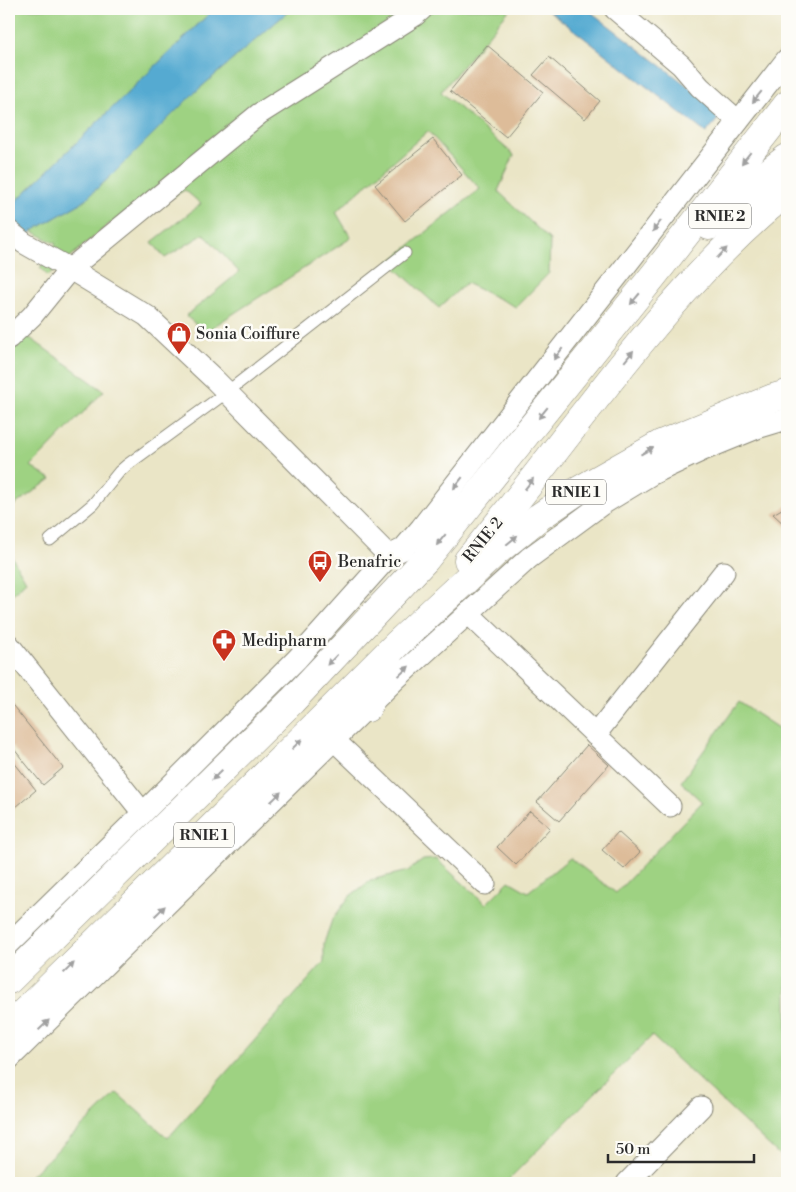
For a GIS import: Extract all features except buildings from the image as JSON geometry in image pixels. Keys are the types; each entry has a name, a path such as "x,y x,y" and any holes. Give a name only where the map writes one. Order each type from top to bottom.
{"highway":[{"name":"RNIE 1","path":"9,980 292,700 413,573 654,275 787,106"},
{"name":"RNIE 2","path":"654,275 787,158"},
{"name":"RNIE 2","path":"398,643 478,548 637,346 742,232 787,192"},
{"name":"RNIE 1","path":"9,1027 398,643 539,516 576,492 661,444 787,394"},
{"path":"366,708 398,643"}],"street":[{"path":"9,338 32,316 70,268 259,114 414,16 422,9"},
{"path":"615,9 681,65 700,86 738,121"},
{"path":"9,944 297,659 389,556 403,549 442,504 787,59"},
{"path":"16,237 147,316 227,392 389,556"},
{"path":"9,1059 366,708 529,558 601,505 652,474 703,450 757,428 787,419"},
{"path":"595,735 724,572"},
{"path":"468,613 670,806"},
{"path":"9,645 143,813"},
{"path":"334,740 485,884"},
{"path":"627,1183 701,1107"}],"lane":[{"path":"50,540 92,504 127,465 227,392 405,253"}],"green space":[{"path":"9,9 214,9 9,208"},
{"path":"291,9 510,9 441,92 514,155 498,191 550,240 549,273 516,307 466,283 439,308 389,262 480,189 428,131 336,212 351,238 205,332 186,316 239,272 204,234 165,258 152,242 201,204 185,190 136,217 109,224 48,276 40,268 56,244 32,231 81,203 111,176 192,95"},
{"path":"9,323 104,391 31,466 51,479 9,509"},
{"path":"9,552 26,581 9,597"},
{"path":"739,702 787,734 787,1162 652,1036 505,1183 23,1183 117,1093 168,1138 324,962 324,943 332,920 350,896 371,880 408,871 423,860 436,859 486,904 509,881 528,892 570,858 616,893 702,802 681,782"}],"water":[{"path":"214,9 291,9 192,95 111,176 81,203 32,231 9,259 9,208"},
{"path":"547,9 587,9 723,113 706,133"}],"place":[{"name":"Sonia Coiffure","path":"179,355"},
{"name":"Benafric","path":"320,583"},
{"name":"Medipharm","path":"224,662"}]}
